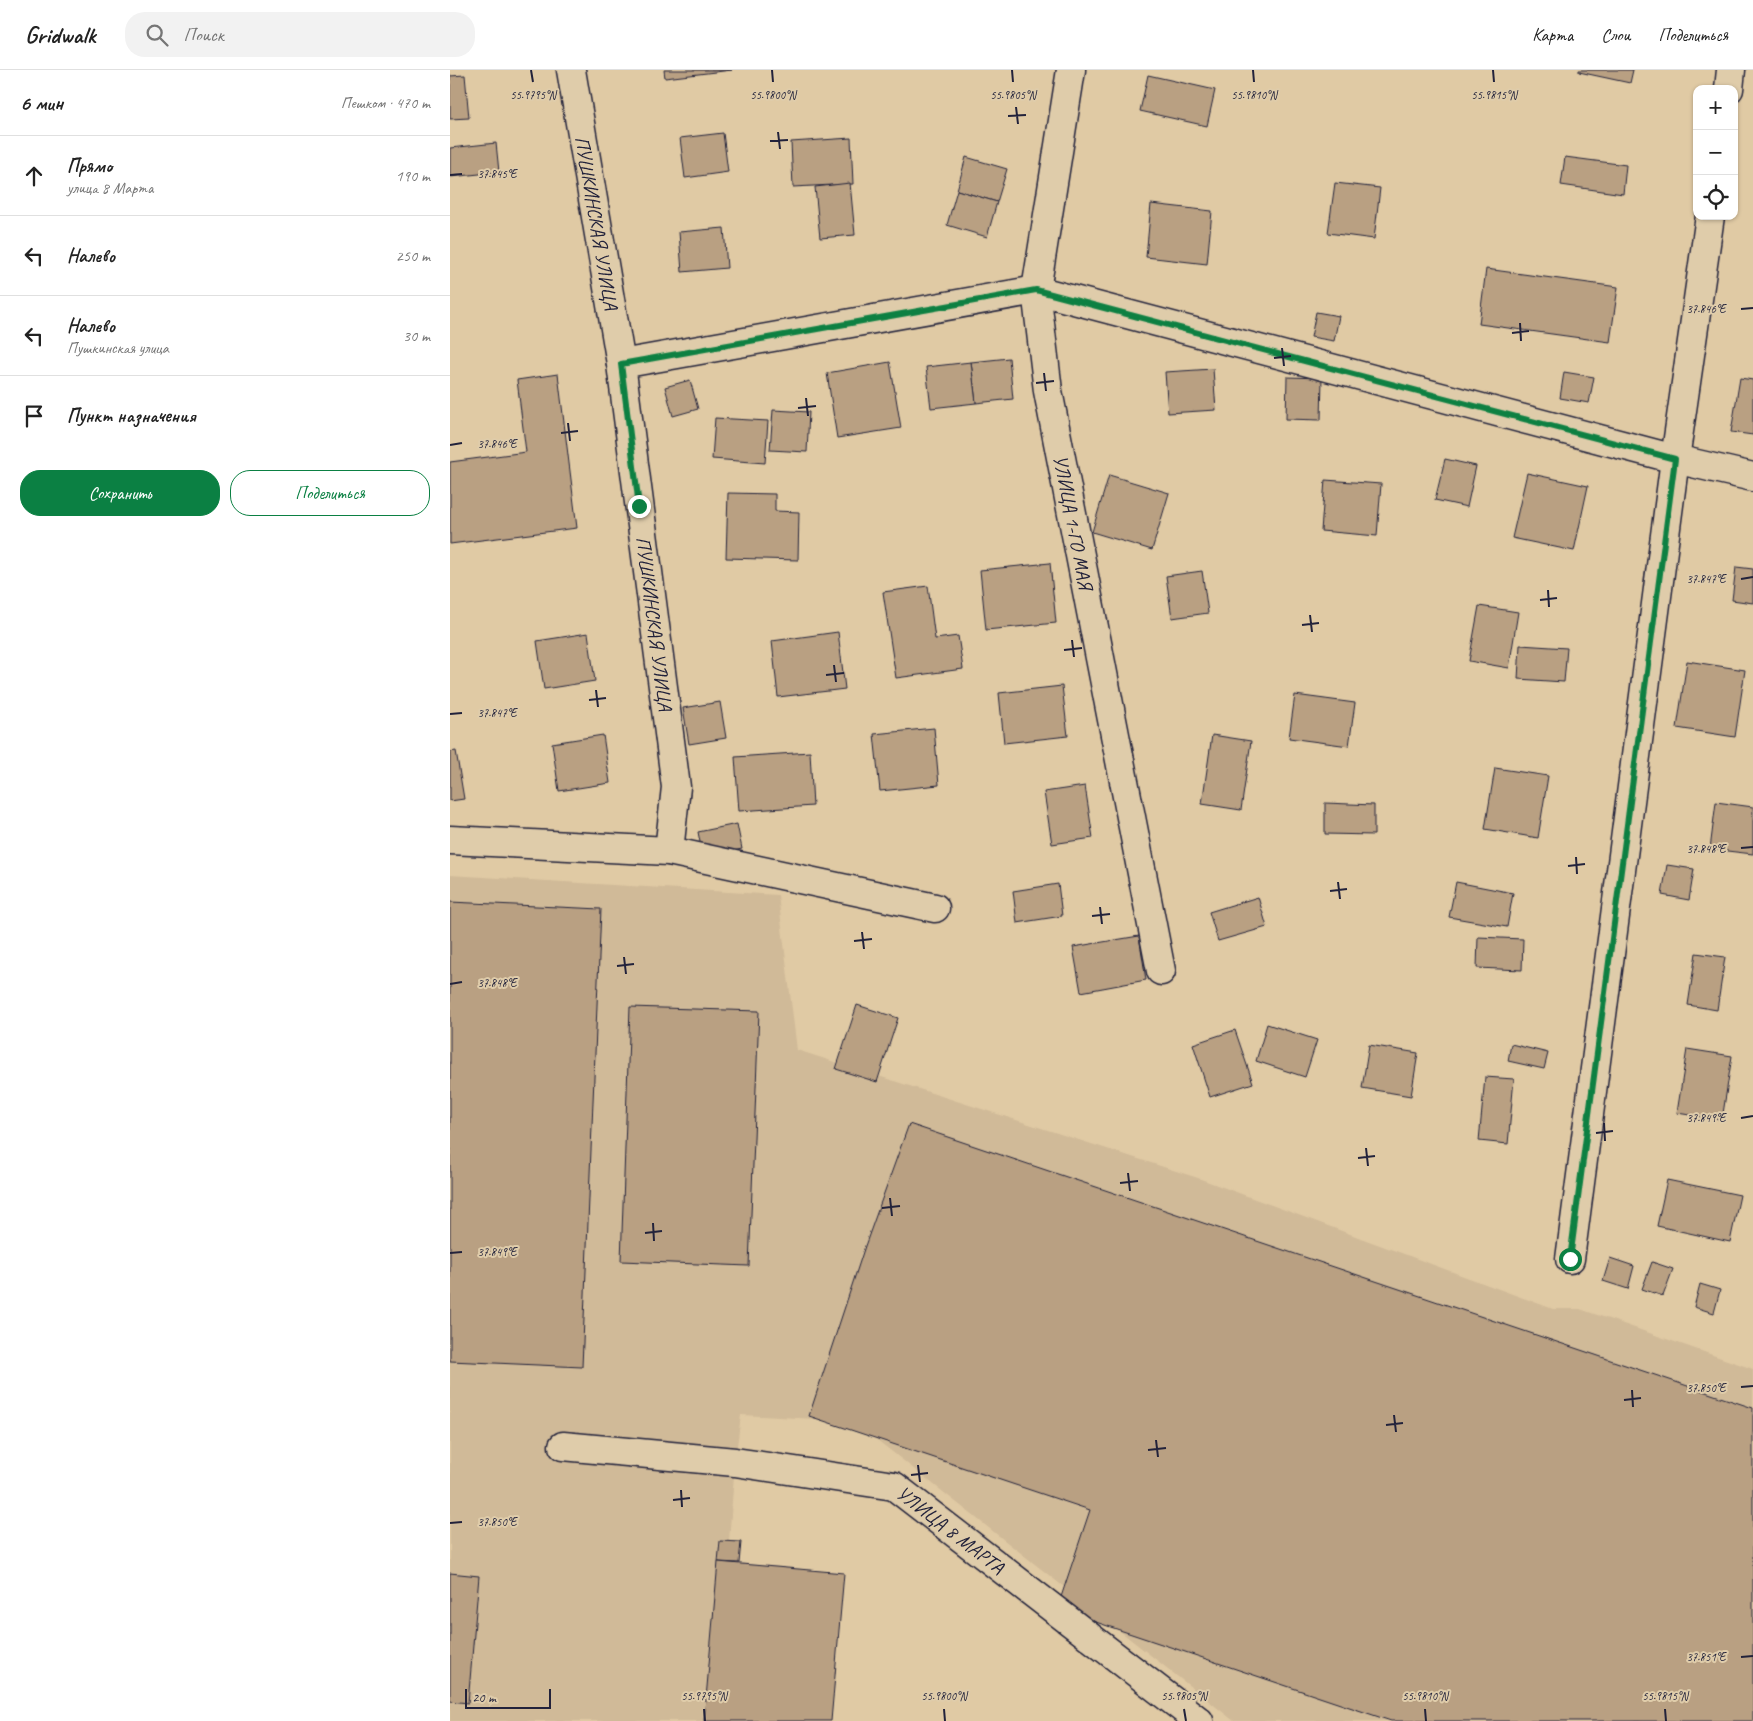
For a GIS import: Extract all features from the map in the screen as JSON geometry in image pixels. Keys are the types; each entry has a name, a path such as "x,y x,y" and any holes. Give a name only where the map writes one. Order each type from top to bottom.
{"street":[{"name":"ПУШКИНСКАЯ УЛИЦА","path":"571,70 621,364 676,787 669,851"},
{"name":"УЛИЦА 1-ГО МАЯ","path":"1071,70 1036,290 1048,391 1161,970"},
{"path":"1729,85 1731,70"},
{"path":"1570,1259 1675,459 1709,220"},
{"path":"621,364 1036,290 1675,459 1753,477"},
{"path":"450,840 669,851 935,908"},
{"name":"УЛИЦА 8 МАРТА","path":"563,1446 735,1462 894,1486 1199,1721"}],"shaded area":[{"path":"450,875 778,895 797,1050 1198,1178 1553,1309 1580,1309 1753,1369 1753,1721 1234,1721 853,1421 741,1415 735,1462 729,1541 741,1542 739,1563 844,1573 831,1721 450,1721"}],"building":[{"path":"664,70 732,70 665,78"},
{"path":"1579,70 1633,70 1630,83 1579,72"},
{"path":"465,75 469,118 450,119 450,76"},
{"path":"1148,75 1215,90 1207,126 1140,111"},
{"path":"723,133 728,172 685,178 680,138"},
{"path":"851,138 853,184 793,187 791,142"},
{"path":"496,143 499,172 450,177 450,148"},
{"path":"966,157 1007,169 997,202 957,190"},
{"path":"1565,157 1626,165 1623,194 1561,185"},
{"path":"850,183 855,235 820,238 815,187"},
{"path":"1335,183 1380,188 1374,239 1328,233"},
{"path":"957,190 997,202 987,237 947,225"},
{"path":"1151,204 1212,211 1207,264 1146,257"},
{"path":"724,228 727,268 682,272 679,232"},
{"path":"1486,269 1618,287 1610,342 1479,324"},
{"path":"1316,312 1339,316 1334,341 1311,337"},
{"path":"1009,358 1013,399 976,403 971,362"},
{"path":"890,362 901,428 837,438 827,373"},
{"path":"971,362 976,403 931,408 926,367"},
{"path":"1213,369 1216,410 1168,413 1165,372"},
{"path":"1564,372 1594,377 1589,403 1560,398"},
{"path":"558,374 577,528 450,544 450,462 526,452 517,380"},
{"path":"1287,377 1322,378 1321,420 1286,419"},
{"path":"1740,378 1753,380 1753,435 1731,432"},
{"path":"690,380 698,409 673,416 665,387"},
{"path":"773,410 809,412 807,452 770,450"},
{"path":"715,418 768,421 765,463 712,459"},
{"path":"1445,459 1476,466 1467,507 1435,500"},
{"path":"1527,473 1588,486 1574,551 1512,538"},
{"path":"1109,475 1169,493 1152,550 1092,532"},
{"path":"1325,480 1381,484 1377,536 1321,531"},
{"path":"728,493 775,494 775,511 799,512 798,560 726,558"},
{"path":"1050,563 1056,623 986,630 980,570"},
{"path":"1736,567 1753,569 1753,603 1732,600"},
{"path":"1202,571 1208,613 1172,618 1166,576"},
{"path":"928,586 935,639 958,636 963,669 896,678 883,592"},
{"path":"1479,606 1518,612 1509,668 1469,661"},
{"path":"838,632 845,689 778,697 772,641"},
{"path":"588,633 595,681 544,689 537,641"},
{"path":"1520,645 1567,648 1564,682 1518,679"},
{"path":"1687,661 1745,670 1735,737 1677,728"},
{"path":"1062,686 1068,736 1004,743 999,693"},
{"path":"1295,695 1355,703 1349,746 1289,738"},
{"path":"720,702 726,738 689,744 683,708"},
{"path":"934,728 939,785 880,791 874,734"},
{"path":"603,735 610,783 559,791 552,743"},
{"path":"1212,735 1251,741 1241,810 1202,804"},
{"path":"456,751 464,799 450,801 450,752"},
{"path":"810,752 813,806 739,811 735,757"},
{"path":"1495,768 1548,776 1538,838 1485,829"},
{"path":"1085,786 1093,838 1052,844 1044,792"},
{"path":"1716,802 1753,807 1753,854 1710,849"},
{"path":"1325,803 1374,805 1374,835 1325,834"},
{"path":"737,824 742,849 703,857 698,832"},
{"path":"1667,865 1694,869 1689,900 1662,895"},
{"path":"1456,882 1513,893 1507,927 1449,917"},
{"path":"1058,884 1062,916 1017,923 1013,891"},
{"path":"1258,897 1267,927 1218,941 1209,912"},
{"path":"450,902 601,909 582,1367 450,1361"},
{"path":"1139,936 1146,980 1081,992 1073,947"},
{"path":"1478,937 1523,939 1522,970 1477,968"},
{"path":"1696,953 1725,957 1717,1010 1688,1005"},
{"path":"857,1005 898,1018 877,1082 836,1069"},
{"path":"630,1007 759,1011 749,1266 621,1261"},
{"path":"1267,1024 1317,1040 1305,1077 1256,1061"},
{"path":"1235,1030 1253,1083 1210,1097 1193,1044"},
{"path":"1511,1044 1548,1053 1544,1069 1508,1061"},
{"path":"1369,1045 1418,1053 1411,1096 1362,1088"},
{"path":"1687,1049 1732,1056 1722,1120 1677,1113"},
{"path":"1485,1077 1514,1079 1508,1144 1479,1141"},
{"path":"909,1124 1753,1408 1753,1721 1391,1721 1057,1609 1090,1510 809,1416 865,1246"},
{"path":"1667,1180 1740,1195 1730,1242 1657,1226"},
{"path":"1610,1258 1634,1266 1628,1289 1603,1281"},
{"path":"1652,1262 1673,1269 1663,1296 1642,1289"},
{"path":"1700,1284 1720,1290 1714,1313 1694,1307"},
{"path":"720,1541 741,1542 739,1563 718,1562"},
{"path":"718,1562 844,1573 831,1721 704,1721"},
{"path":"450,1573 479,1576 468,1703 450,1701"}],"route":[{"path":"639,506 621,364 1036,290 1675,459 1570,1259"}]}
